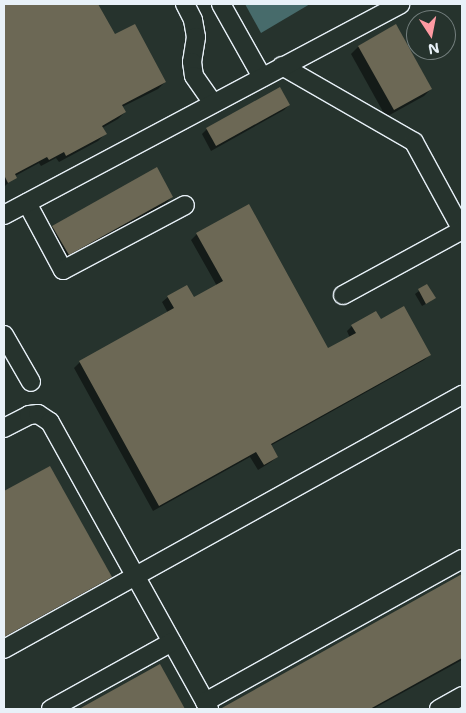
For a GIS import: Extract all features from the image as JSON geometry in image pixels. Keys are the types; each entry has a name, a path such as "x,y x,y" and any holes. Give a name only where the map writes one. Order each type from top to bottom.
{"lane":[{"path":"185,4 193,20 196,37 192,62 194,76 213,103"},
{"path":"221,4 262,77"},
{"path":"4,215 400,4"},
{"path":"282,66 414,142 462,230 343,295"},
{"path":"27,203 63,270 185,204"},
{"path":"4,335 30,382"},
{"path":"4,649 462,395"},
{"path":"4,428 29,414 38,414 50,422 207,706 462,559"},
{"path":"51,709 172,642"},
{"path":"439,709 462,696"}],"water":[{"path":"245,4 310,4 261,33"}],"building":[{"path":"4,4 98,4 115,34 135,24 166,82 122,105 126,112 102,126 107,134 66,156 64,152 49,160 47,157 15,174 17,178 8,183 4,175"},
{"path":"396,24 406,42 406,60 416,60 432,89 394,110 358,46"},
{"path":"280,87 290,105 216,146 206,128"},
{"path":"157,167 173,197 69,255 52,226"},
{"path":"249,204 328,348 356,333 351,325 376,311 381,319 404,306 431,355 271,444 278,457 264,465 256,452 159,506 79,361 174,308 167,296 187,285 194,297 223,281 196,233"},
{"path":"427,284 436,298 426,304 418,289"},
{"path":"50,466 112,577 4,637 4,491"},
{"path":"462,574 462,658 370,709 220,709"},
{"path":"160,664 185,709 79,709"}]}
